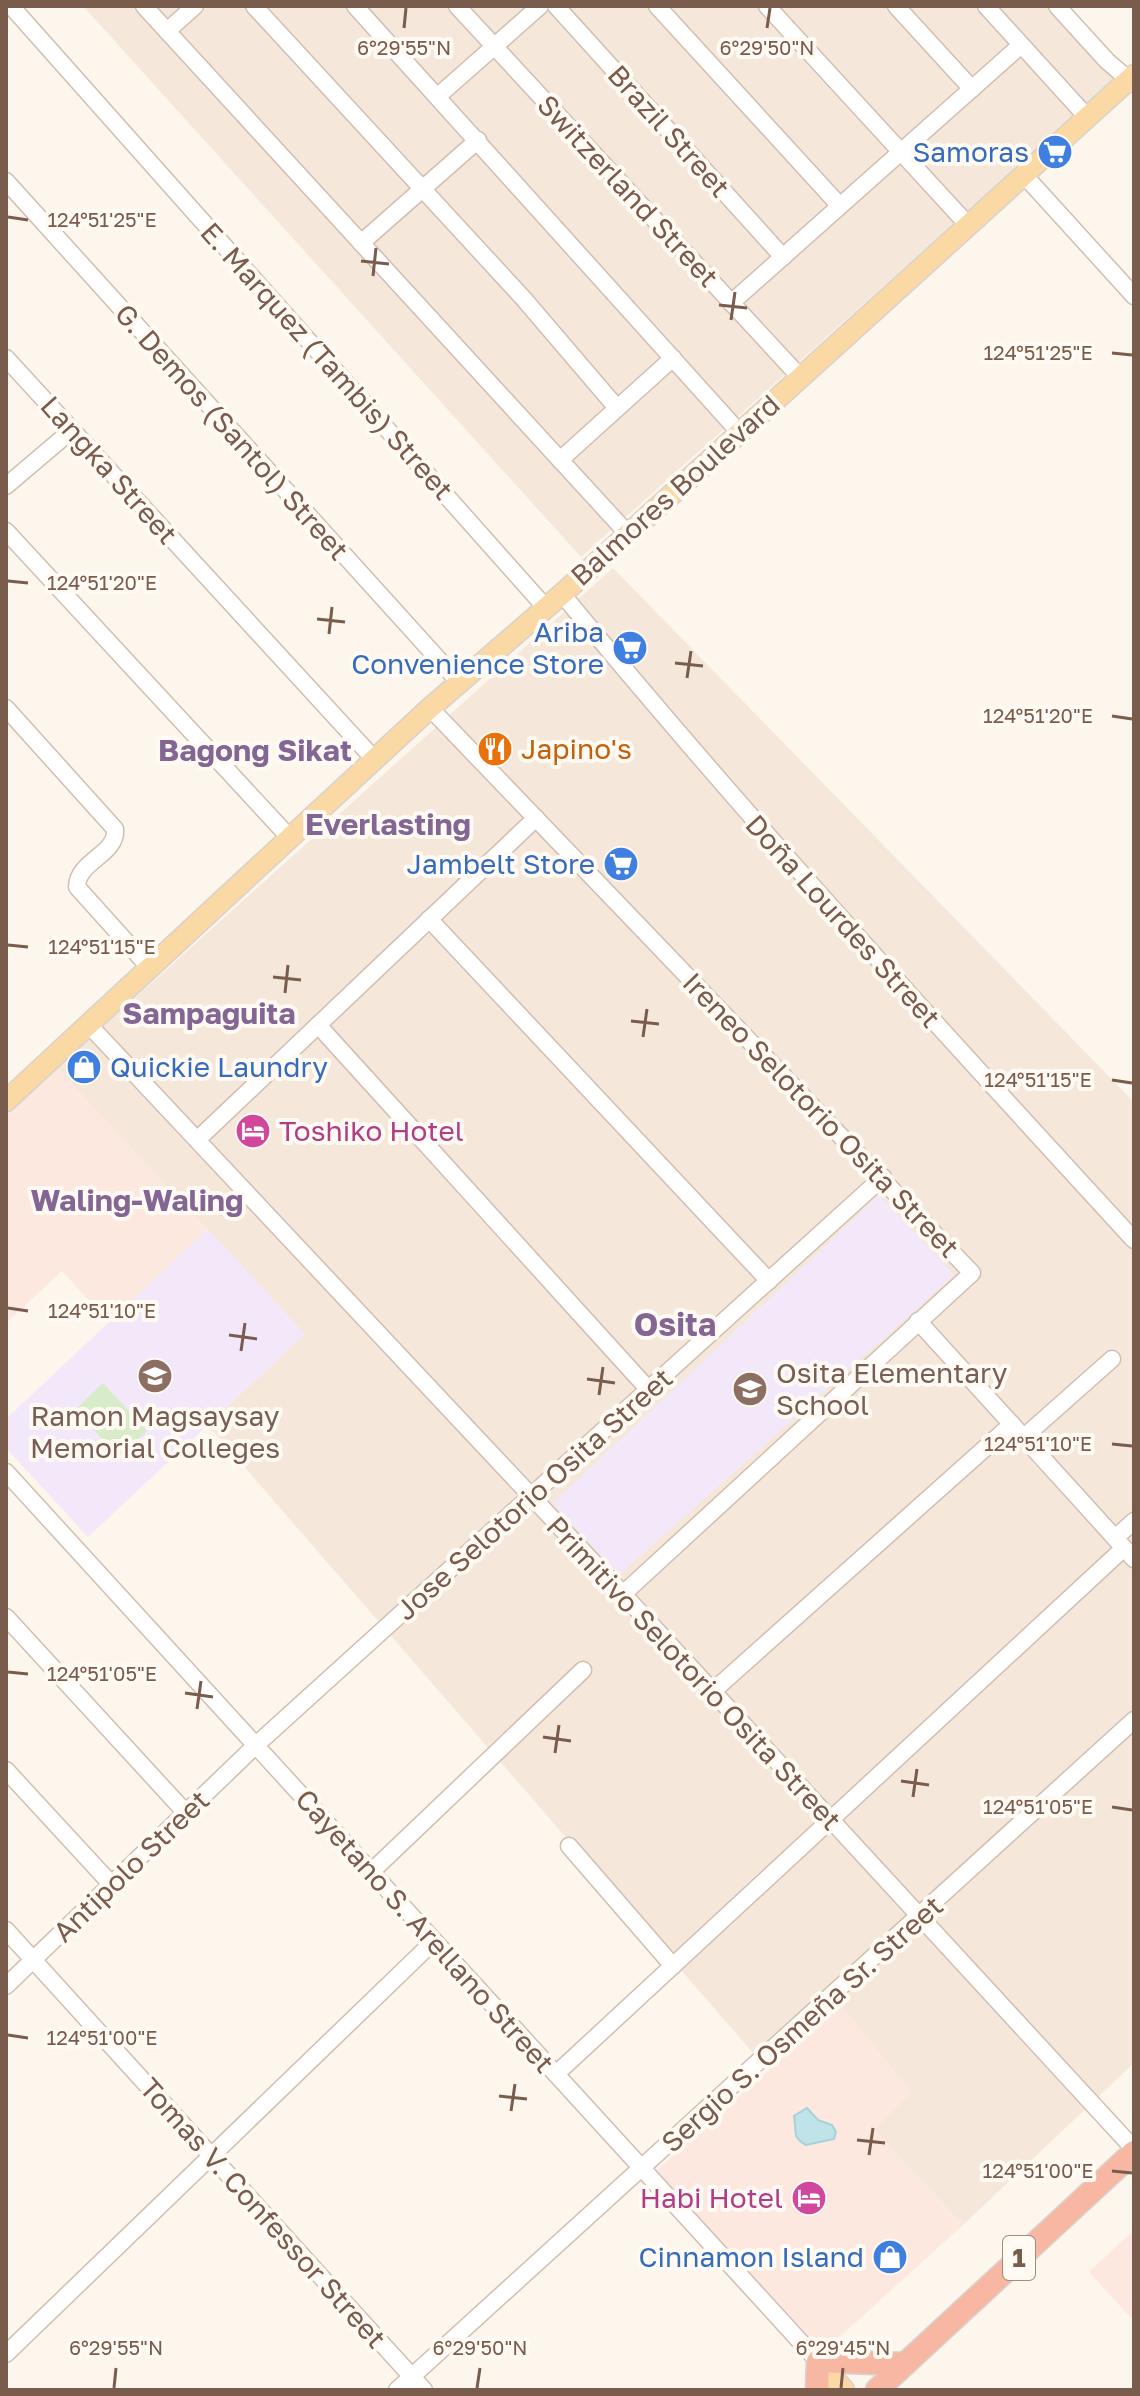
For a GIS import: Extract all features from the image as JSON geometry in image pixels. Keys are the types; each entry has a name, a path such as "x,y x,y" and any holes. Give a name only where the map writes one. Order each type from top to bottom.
{"highway":[{"name":"1","path":"877,2390 1134,2151"},
{"path":"817,2390 818,2361 905,2364 904,2390"}],"main road":[{"name":"Balmores Boulevard","path":"6,1101 148,966 430,708 562,594 1087,117 1133,80"},
{"name":"Cayetano S. Arellano Street","path":"818,2361 844,2390"}],"street":[{"name":"E. Marquez (Tambis) Street","path":"11,6 546,608"},
{"path":"144,6 628,534"},
{"path":"167,31 195,6"},
{"path":"254,6 422,188 617,408"},
{"path":"355,6 739,432"},
{"name":"Switzerland Street","path":"457,6 800,377"},
{"path":"438,96 540,6"},
{"name":"Brazil Street","path":"556,6 783,257"},
{"path":"657,6 840,206"},
{"path":"767,6 968,225"},
{"path":"896,6 972,89"},
{"path":"986,6 1087,117"},
{"path":"1057,6 1107,61 1133,80"},
{"path":"731,303 1021,45"},
{"path":"361,243 478,140"},
{"path":"1024,175 1134,296"},
{"name":"G. Demos (Santol) Street","path":"6,181 459,682"},
{"name":"Langka Street","path":"6,358 374,759"},
{"path":"560,460 673,358"},
{"path":"6,486 72,430"},
{"path":"6,531 289,837"},
{"name":"Doña Lourdes Street","path":"562,594 681,738 825,903 1132,1233"},
{"path":"6,708 115,829 113,841 81,873 77,887 148,966"},
{"name":"Ireneo Selotorio Osita Street","path":"430,708 972,1273 918,1321"},
{"path":"197,1140 536,818"},
{"path":"429,919 769,1281"},
{"name":"Primitivo Selotorio Osita Street","path":"88,1024 623,1594 1134,2151"},
{"path":"318,1025 649,1390"},
{"name":"Jose Selotorio Osita Street","path":"256,1745 883,1177"},
{"path":"623,1594 918,1321 1124,1548"},
{"path":"1024,1437 1112,1359"},
{"path":"713,1691 1012,1424"},
{"name":"Cayetano S. Arellano Street","path":"6,1472 818,2361"},
{"path":"556,2074 1124,1548 1134,1521"},
{"path":"6,1617 186,1813"},
{"path":"371,1872 583,1670"},
{"name":"Sergio S. Osmeña Sr. Street","path":"397,2390 1134,1720"},
{"name":"Antipolo Street","path":"6,1986 256,1745"},
{"path":"6,1770 112,1885"},
{"path":"569,1846 673,1966"},
{"name":"Tomas V. Confessor Street","path":"6,1930 424,2390"},
{"path":"6,2354 213,2158 434,1941"}],"shaded area":[{"path":"83,6 1052,6 1117,77 581,557"},
{"path":"613,568 1134,1102 1134,2063 963,2225 874,2130 841,2005 767,2069 208,1425 304,1334 57,1068"},
{"path":"57,1068 208,1229 109,1322 62,1271 6,1323 6,1115"},
{"name":"Osita Elementary School","path":"879,1195 954,1275 619,1575 553,1503"},
{"name":"Ramon Magsaysay Memorial Colleges","path":"208,1229 305,1334 88,1537 6,1448 6,1419"},
{"name":"Habi Hotel","path":"841,2005 912,2092 874,2130 963,2225 823,2352 656,2171"},
{"path":"1134,2230 1134,2321 1089,2272"}],"green space":[{"path":"103,1383 147,1431 119,1457 75,1410"}],"water":[{"path":"807,2108 818,2120 832,2125 836,2132 834,2139 806,2145 798,2139 794,2116"}],"place":[{"name":"Samoras","path":"1055,152"},
{"name":"Ariba Convenience Store","path":"630,648"},
{"name":"Japino's","path":"495,749"},
{"name":"Jambelt Store","path":"621,864"},
{"name":"Quickie Laundry","path":"84,1067"},
{"name":"Toshiko Hotel","path":"253,1131"},
{"name":"Ramon Magsaysay Memorial Colleges","path":"155,1376"},
{"name":"Osita Elementary School","path":"750,1389"},
{"name":"Habi Hotel","path":"809,2198"},
{"name":"Cinnamon Island","path":"890,2257"}],"district":[{"name":"Bagong Sikat","path":"255,751"},
{"name":"Everlasting","path":"388,825"},
{"name":"Sampaguita","path":"209,1014"},
{"name":"Waling-Waling","path":"137,1201"},
{"name":"Osita","path":"675,1325"}]}
